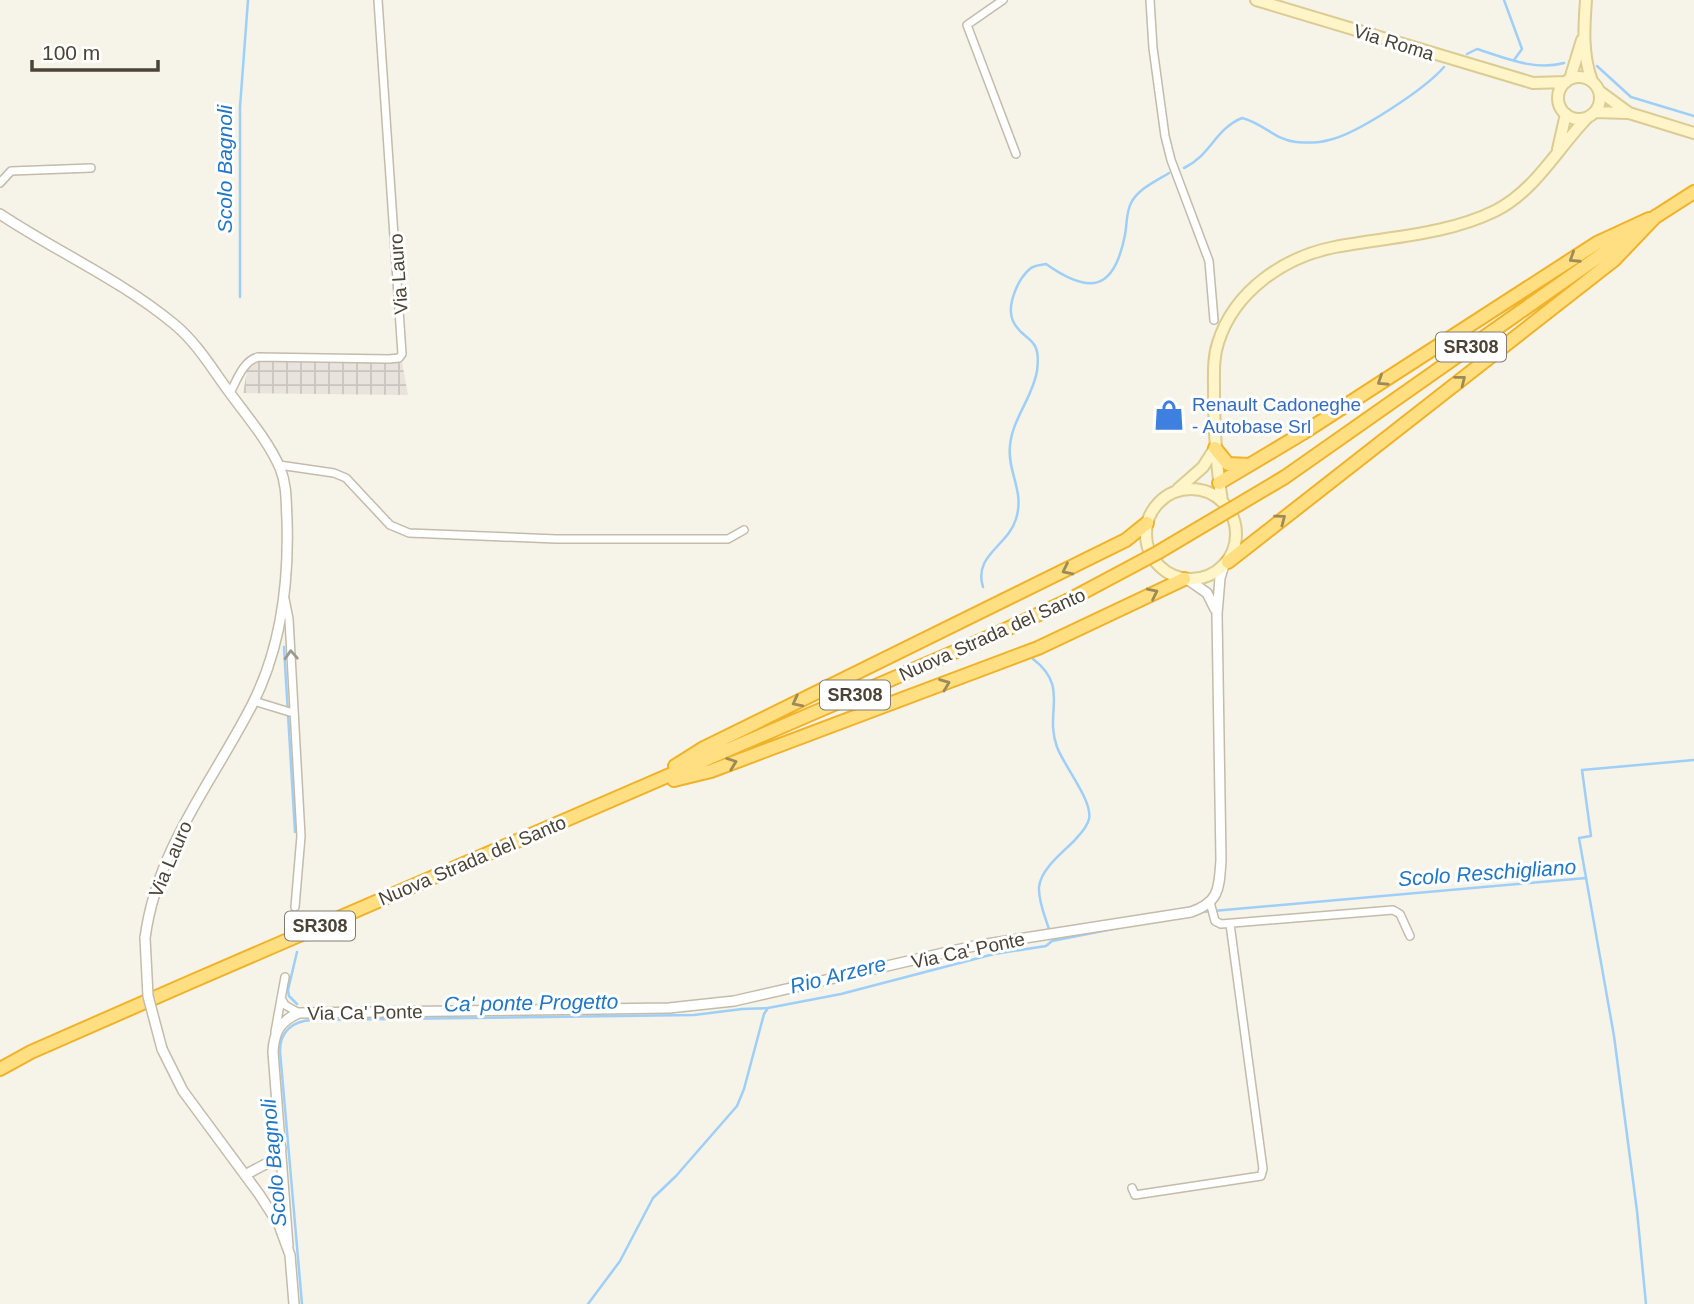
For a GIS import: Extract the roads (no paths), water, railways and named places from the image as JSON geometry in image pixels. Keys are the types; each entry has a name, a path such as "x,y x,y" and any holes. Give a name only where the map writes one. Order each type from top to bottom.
{"highway":[{"name":"Nuova Strada del Santo","path":"0,1069 31,1052 186,984 1067,601 1178,541 1285,477 1689,195"},
{"path":"1219,483 1597,243 1656,216"},
{"path":"1226,563 1614,260 1656,216"},
{"path":"1216,447 1228,464 1250,465"},
{"path":"643,787 702,749 1069,569 1126,540 1147,523"},
{"path":"643,787 711,771 889,706 1038,648 1186,579"}],"main road":[{"name":"Via Roma","path":"1256,0 1532,83 1559,102"},
{"path":"1586,0 1584,30 1588,72 1599,91 1629,113"},
{"path":"1584,30 1568,81 1561,88 1559,102 1566,114 1579,119 1591,114 1629,113 1694,133"},
{"path":"1568,81 1585,78 1592,81"},
{"name":"Via Roma","path":"1532,83 1568,81"},
{"path":"1222,501 1216,447 1214,364 1217,344 1234,310 1265,277 1286,263 1318,251 1454,226 1481,218 1514,200 1528,188 1591,114 1600,102 1599,91"},
{"path":"1557,151 1566,114"},
{"path":"1202,490 1222,501 1229,509 1236,530 1236,541 1226,563 1208,576 1186,579 1164,571 1151,555 1146,534 1147,523 1154,508 1203,467 1216,447"},
{"path":"1173,492 1182,489 1202,490 1219,483"}],"street":[{"name":"Via Lauro","path":"230,393 245,366 251,359 258,357 389,359 398,358 402,354 378,0"},
{"path":"1003,0 967,25 1016,153"},
{"path":"1150,0 1153,48 1165,136 1171,160 1209,261 1214,320"},
{"path":"0,183 11,171 90,168"},
{"name":"Via Lauro","path":"0,214 108,278 177,326 193,342 230,393 279,465 284,481 288,545 285,599 263,680 254,701 173,844 156,886 145,938 148,996 162,1049 172,1073 274,1216 288,1246"},
{"path":"279,465 334,473 345,478 390,525 409,533 556,539 689,540 728,539 744,530"},
{"path":"1226,563 1220,578 1217,614 1221,860 1219,885 1210,902 1215,920 1221,924 1230,924 1393,909 1400,914 1410,936"},
{"path":"1186,579 1207,593 1217,614"},
{"name":"Via Lauro","path":"285,599 289,619 302,836 295,907"},
{"path":"254,701 293,713"},
{"name":"Via Ca' Ponte","path":"275,1033 285,1020 299,1013 669,1008 720,1004 974,946 1191,912 1210,902"},
{"path":"1132,1188 1135,1195 1155,1194 1261,1176 1263,1169 1230,924"},
{"path":"285,977 273,1052 294,1304"},
{"path":"281,998 285,1005 299,1013"},
{"path":"245,1175 275,1159 281,1147"}],"waterway":[{"name":"Scolo Bagnoli","path":"240,297 240,107 248,0"},
{"path":"1504,0 1522,49 1514,60"},
{"name":"Rio Arzere","path":"1467,54 1477,49 1531,64 1564,63"},
{"name":"Rio Arzere","path":"1597,66 1631,97 1694,116"},
{"name":"Rio Arzere","path":"1184,168 1201,156 1225,129 1242,118 1289,141 1321,142 1341,136 1390,110 1444,67"},
{"name":"Rio Arzere","path":"983,587 983,567 1016,519 1018,499 1010,446 1014,427 1037,371 1037,351 1031,340 1017,328 1011,315 1012,300 1018,285 1031,268 1046,264 1062,274 1087,283 1098,282 1107,277 1120,254 1131,203 1143,189 1169,173"},
{"name":"Scolo Bagnoli","path":"284,647 295,832"},
{"name":"Rio Arzere","path":"1033,659 1051,680 1057,747 1087,803 1089,812 1085,828 1053,862 1041,880 1040,897 1049,929"},
{"name":"Scolo Reschigliano","path":"1646,1304 1614,1036 1579,838 1591,836 1582,770 1694,760"},
{"name":"Scolo Reschigliano","path":"1202,912 1586,878"},
{"name":"Rio Arzere","path":"588,1304 620,1261 653,1198 676,1176 737,1106 768,1008 841,994 994,954 1046,946 1052,941 1123,927"},
{"name":"Scolo Bagnoli","path":"297,952 288,990 289,996 297,1004"},
{"name":"Ca' ponte Progetto","path":"302,1304 280,1051 282,1038 289,1028 299,1022 312,1020 694,1015 768,1008"}],"place":[{"name":"Renault Cadoneghe - Autobase Srl","path":"1169,415"}]}
